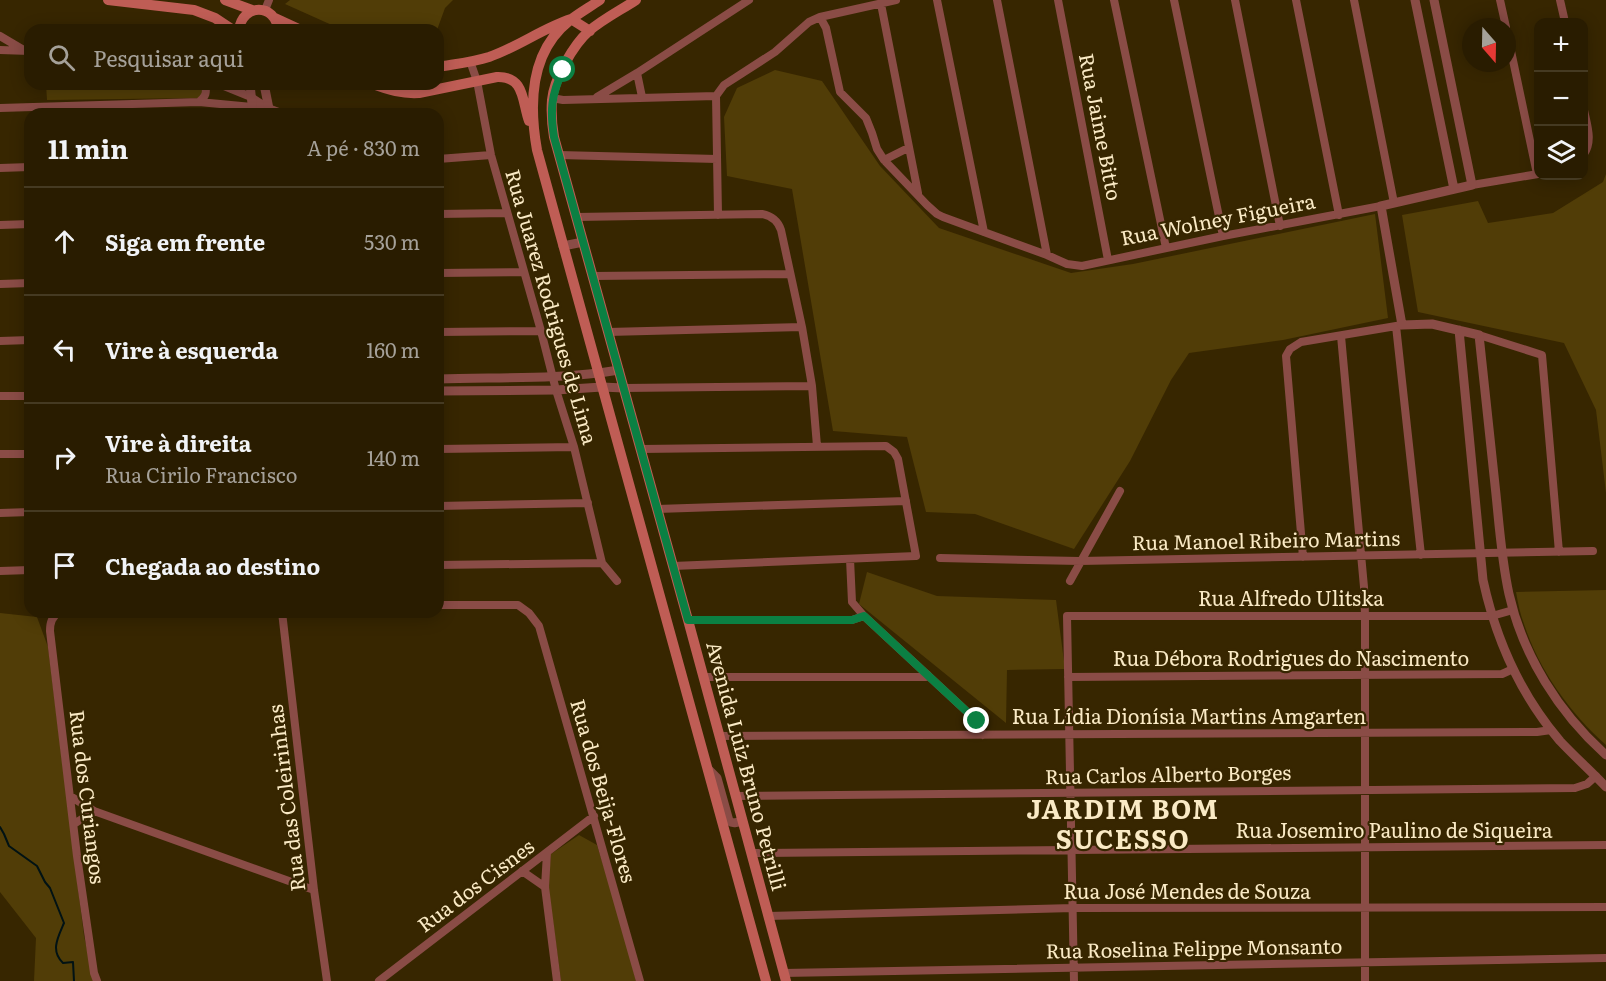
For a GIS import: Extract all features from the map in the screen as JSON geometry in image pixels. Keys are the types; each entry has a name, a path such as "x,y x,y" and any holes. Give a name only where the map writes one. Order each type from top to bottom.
{"main road":[{"path":"108,0 194,10 224,24"},
{"path":"225,0 252,10"},
{"name":"Avenida Luiz Bruno Petrilli","path":"600,0 571,19 553,38 544,54 533,90 537,150 766,981"},
{"name":"Avenida Luiz Bruno Petrilli","path":"636,0 590,31 580,41 570,55 556,85 552,98 551,119 554,137 785,977"},
{"path":"240,24 242,18 252,10 267,5 276,24"},
{"path":"275,18 288,24"},
{"path":"444,66 489,57 555,24 571,19 590,31"},
{"path":"444,88 507,78 517,84 522,94 534,132"},
{"path":"389,90 407,93 434,90"}],"street":[{"path":"595,99 749,0"},
{"path":"718,215 716,96 724,85 775,52 809,22 820,17 896,0"},
{"path":"937,0 984,232"},
{"path":"997,0 1047,255"},
{"name":"Rua Jaime Bitto","path":"1059,0 1108,261"},
{"path":"1114,0 1166,248"},
{"path":"1174,0 1223,236"},
{"path":"1235,0 1280,226"},
{"path":"1296,0 1339,215"},
{"path":"1354,0 1394,203"},
{"path":"1415,0 1454,189"},
{"path":"1434,0 1472,185"},
{"path":"1500,0 1504,18"},
{"path":"1560,0 1564,18"},
{"path":"881,4 918,195"},
{"path":"820,17 826,28 840,92 866,118 877,150 884,160 908,148"},
{"path":"0,36 24,48"},
{"path":"0,50 24,50"},
{"name":"Rua Juarez Rodrigues de Lima","path":"470,62 477,81 491,155 574,447 602,562"},
{"path":"1516,72 1534,156"},
{"path":"637,73 642,97"},
{"path":"199,102 205,97 206,90"},
{"path":"235,90 251,96 264,108"},
{"path":"250,90 253,108"},
{"path":"265,90 267,108"},
{"path":"552,98 563,100 716,96"},
{"path":"0,108 199,102 235,108"},
{"path":"444,159 491,155"},
{"path":"559,155 717,159"},
{"name":"Rua Wolney Figueira","path":"884,160 937,214 1067,264 1082,266 1223,236 1339,215 1472,185 1534,175"},
{"path":"0,168 24,167"},
{"path":"1381,206 1399,325 1421,555"},
{"path":"444,214 507,213"},
{"path":"576,217 762,214 773,218 780,226 802,327 812,386 817,446"},
{"path":"0,225 24,224"},
{"path":"563,246 583,242"},
{"path":"444,273 524,272"},
{"path":"592,276 790,273"},
{"path":"0,284 24,283"},
{"path":"1303,557 1285,359 1288,352 1301,342 1399,325 1432,324 1542,355 1559,552"},
{"path":"608,332 802,327"},
{"path":"1459,330 1484,580 1492,616 1512,669 1531,702 1572,754 1606,787"},
{"path":"444,332 541,331"},
{"path":"1341,336 1365,616 1365,981"},
{"path":"1479,336 1502,553 1513,610 1525,643 1550,690 1578,728 1606,756"},
{"path":"0,341 24,340"},
{"path":"444,379 598,374 619,370"},
{"path":"444,391 556,390 602,387 812,386"},
{"path":"0,396 24,396"},
{"path":"641,449 886,446 892,449 898,459 916,556 673,566"},
{"path":"444,449 574,447"},
{"path":"0,454 24,454"},
{"path":"1070,581 1120,491"},
{"path":"657,508 906,501"},
{"path":"444,506 588,503"},
{"path":"0,513 24,512"},
{"name":"Rua Manoel Ribeiro Martins","path":"940,558 1080,561 1593,551"},
{"path":"850,559 852,602 864,616 977,721 983,735"},
{"path":"444,565 602,562 617,581"},
{"path":"0,571 24,570"},
{"name":"Rua dos Beija-Flores","path":"444,605 518,605 529,613 539,626 640,981"},
{"name":"Rua Alfredo Ulitska","path":"1068,677 1067,616 1492,616 1513,610"},
{"path":"688,620 852,620 864,616"},
{"name":"Rua dos Curiangos","path":"54,618 50,630 82,891 97,981"},
{"name":"Rua das Coleirinhas","path":"283,618 314,890 327,981"},
{"name":"Rua Débora Rodrigues do Nascimento","path":"1068,677 1502,674 1512,669"},
{"path":"704,677 926,677 928,675"},
{"path":"1068,677 1074,981"},
{"name":"Rua Lídia Dionísia Martins Amgarten","path":"719,736 1537,732 1551,730"},
{"path":"709,770 717,778 729,820 737,823 742,819"},
{"name":"Rua Carlos Alberto Borges","path":"736,796 1575,788 1587,784 1596,776"},
{"path":"70,796 94,811 314,890"},
{"path":"74,824 94,811"},
{"name":"Rua dos Cisnes","path":"379,981 594,816"},
{"path":"728,840 732,827 741,829 746,835"},
{"name":"Rua Josemiro Paulino de Siqueira","path":"751,853 1606,845"},
{"path":"547,853 545,887 557,981"},
{"path":"522,871 545,887"},
{"name":"Rua José Mendes de Souza","path":"768,916 1073,908 1606,907"},
{"name":"Rua Roselina Felippe Monsanto","path":"785,977 1074,967 1606,958"}],"shaded area":[{"path":"290,0 453,0 445,8 439,24 330,24 285,4"},
{"path":"775,70 822,81 880,166 939,228 1071,273 1133,264 1375,214 1388,318 1283,340 1189,353 1171,380 1130,461 1074,549 975,514 926,512 907,437 833,431 792,189 727,176 724,117 737,88"},
{"path":"46,90 204,91 199,98 47,100"},
{"path":"1606,174 1606,493 1596,410 1564,343 1418,312 1402,215 1478,201 1488,223 1553,213 1603,182"},
{"path":"867,572 937,596 1056,600 1065,669 1007,670 1006,723 859,604"},
{"path":"1606,590 1606,745 1568,705 1547,674 1530,641 1516,592"},
{"path":"0,613 37,618 48,647 84,936 94,981 34,981 36,938 0,892"},
{"path":"579,835 597,845 621,921 636,981 561,981 548,885 551,854"}],"waterway":[{"path":"0,827 9,846 37,866 50,888 64,923 56,944 57,954 63,963 73,962 74,981"}],"district":[{"name":"JARDIM BOM SUCESSO","path":"1123,825"}],"route":[{"path":"563,70 552,98 551,119 554,137 688,620 852,620 864,616 977,721"}]}
